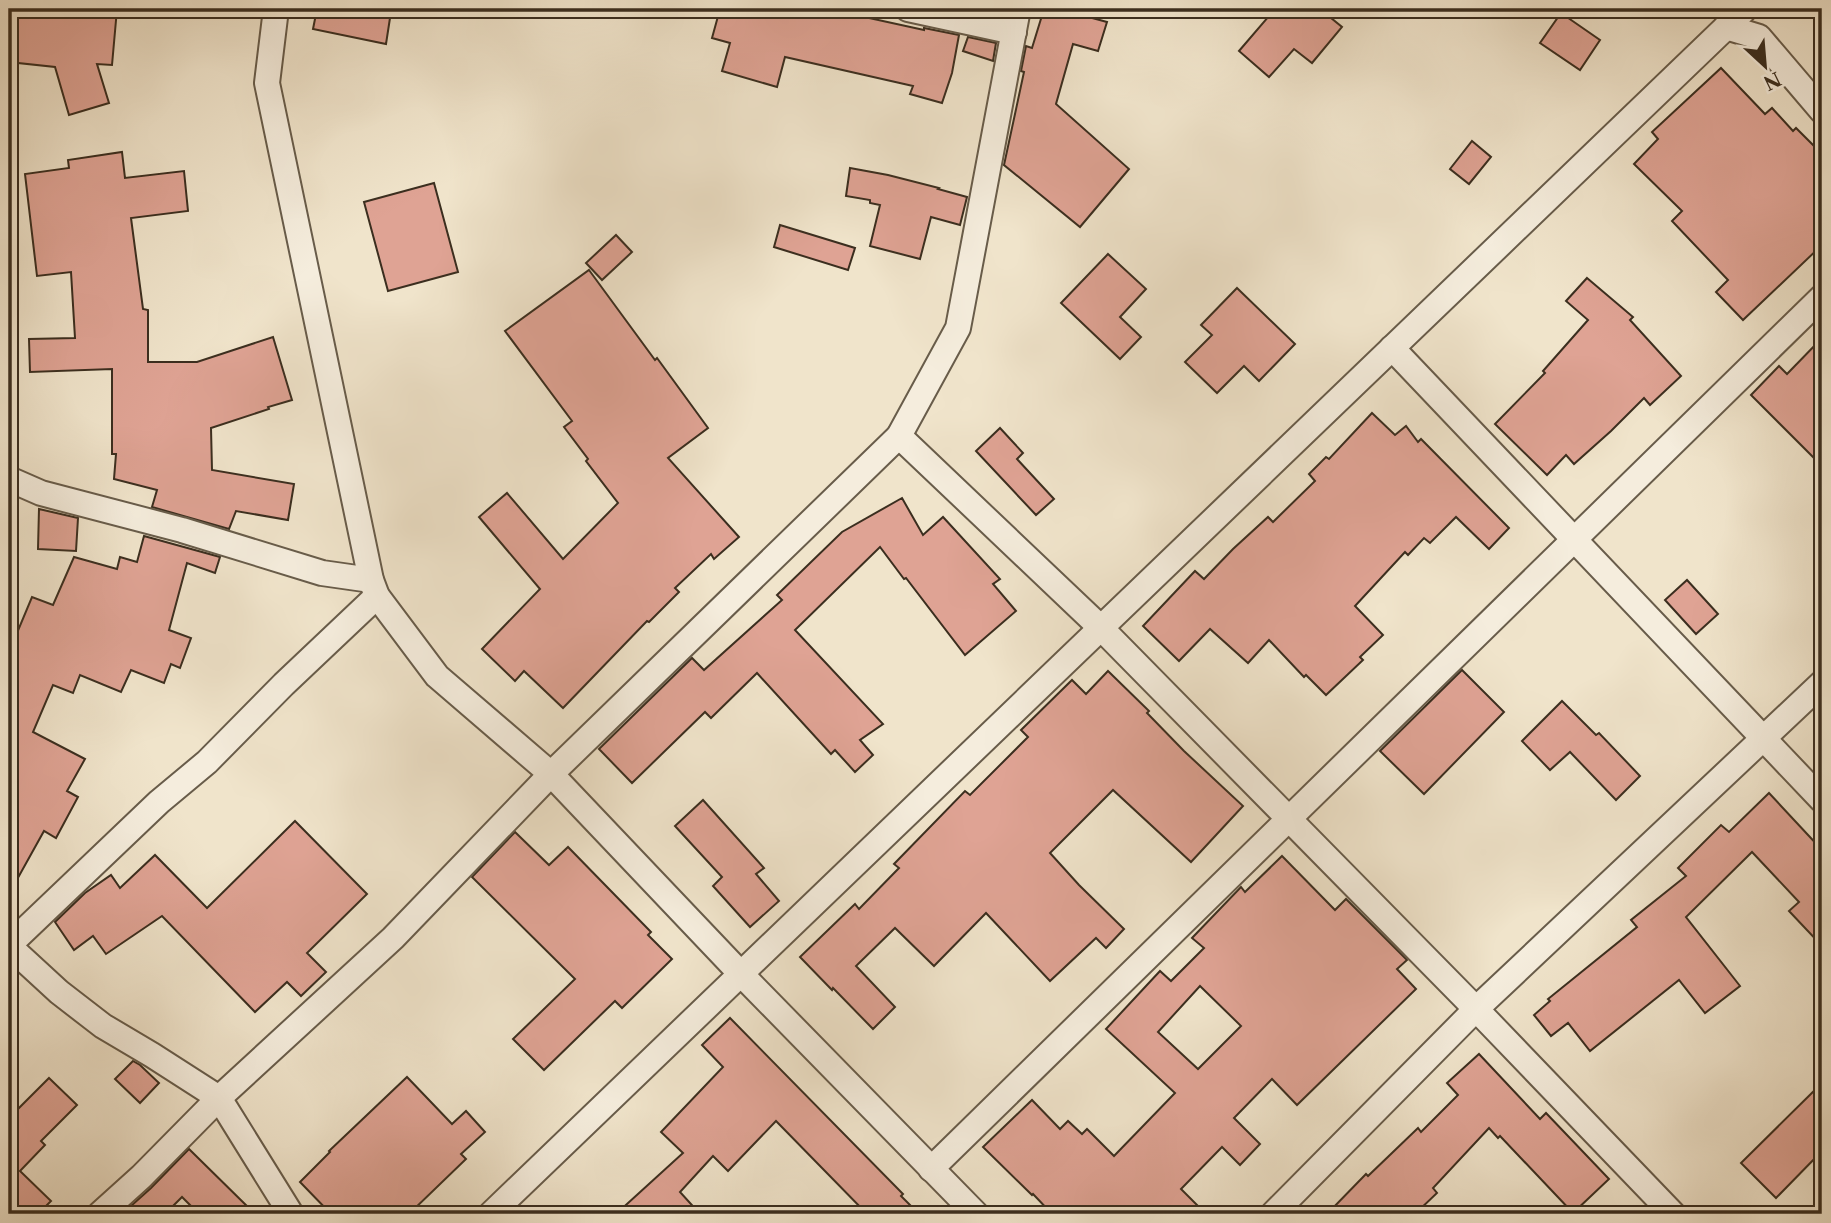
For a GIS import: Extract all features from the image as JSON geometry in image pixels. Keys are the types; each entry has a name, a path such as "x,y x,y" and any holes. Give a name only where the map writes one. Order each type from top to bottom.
{"street":[{"path":"276,9 267,83 374,588 437,676 551,774 741,974 976,1214"},
{"path":"100,1214 141,1177 219,1098 393,938 551,774 899,436 958,328 1016,20 908,9"},
{"path":"491,1214 1745,9"},
{"path":"1726,27 1759,37 1822,111"},
{"path":"931,1169 1822,297"},
{"path":"1392,348 1822,800"},
{"path":"899,436 1101,628 1476,1009 1672,1214"},
{"path":"9,479 41,493 182,530 374,588"},
{"path":"291,1214 219,1098 103,1026 59,992 9,946 159,802 207,762 374,588"},
{"path":"1273,1214 1476,1009 1822,683"}],"building":[{"path":"9,9 117,9 112,65 97,64 109,103 69,115 55,67 9,62"},
{"path":"317,9 375,9 373,16 390,18 386,44 313,29"},
{"path":"720,9 828,9 959,35 952,73 942,103 910,94 913,86 785,57 777,87 722,71 730,43 712,38"},
{"path":"1044,9 1059,9 1107,22 1098,51 1073,44 1056,104 1129,169 1080,227 1004,165 1024,72 1021,71 1026,46 1032,48"},
{"path":"1275,9 1320,9 1342,27 1312,63 1294,49 1269,77 1239,51"},
{"path":"1561,13 1600,40 1580,70 1540,43"},
{"path":"968,37 996,43 993,61 963,51"},
{"path":"1721,68 1765,114 1772,108 1793,131 1796,128 1822,154 1822,245 1743,320 1716,292 1728,280 1672,221 1682,211 1634,164 1658,139 1652,132"},
{"path":"1472,141 1491,157 1469,184 1450,169"},
{"path":"122,152 125,178 184,171 188,211 131,218 143,309 148,310 148,362 197,362 273,337 292,400 211,428 212,470 294,484 288,520 236,511 229,529 152,507 157,490 114,479 116,454 112,454 112,369 30,372 29,339 75,338 71,272 37,276 25,174 69,168 68,160"},
{"path":"850,168 888,175 967,197 960,225 931,217 920,259 870,246 880,205 870,203 870,200 846,196"},
{"path":"434,183 458,272 388,291 364,202"},
{"path":"780,225 855,248 848,270 774,247"},
{"path":"616,235 632,252 602,280 586,263"},
{"path":"1108,254 1146,289 1120,317 1141,337 1120,359 1061,303"},
{"path":"589,270 708,428 668,458 739,537 714,559 711,554 675,588 679,592 647,621 563,708 524,671 515,681 482,649 540,589 479,517 507,493 563,559 618,503 564,427 572,421 505,331"},
{"path":"1587,278 1633,317 1630,320 1681,376 1650,405 1644,398 1574,464 1566,455 1547,475 1495,424 1545,373 1543,371 1588,320 1566,301"},
{"path":"1237,288 1295,344 1259,381 1244,366 1217,393 1185,362 1212,335 1201,325"},
{"path":"1822,338 1822,466 1751,395 1779,366 1787,374"},
{"path":"1372,413 1395,435 1406,426 1418,442 1421,439 1509,528 1489,549 1456,517 1430,543 1424,538 1408,555 1405,552 1355,606 1383,635 1360,657 1363,660 1326,695 1306,675 1304,677 1269,640 1248,663 1210,629 1179,661 1143,626 1195,571 1204,579 1268,517 1273,522 1315,481 1309,474 1326,457 1329,459"},
{"path":"1000,428 1023,453 1017,459 1054,499 1036,515 976,451"},
{"path":"902,498 923,535 943,517 1000,579 993,584 1016,611 965,655 880,547 795,630 883,724 860,740 873,755 855,772 835,750 831,754 757,673 711,718 705,712 632,783 599,749 692,658 704,670 782,600 777,595 842,532"},
{"path":"39,509 78,518 76,551 38,549"},
{"path":"144,536 220,557 215,573 187,563 169,630 191,638 180,668 171,664 164,683 131,670 121,692 80,675 73,693 53,685 33,732 85,759 67,791 78,797 56,838 44,831 9,894 9,630 17,633 32,597 53,605 74,557 117,569 120,557 137,562"},
{"path":"1687,580 1718,614 1696,634 1665,600"},
{"path":"1462,670 1504,712 1424,794 1380,751"},
{"path":"1108,671 1149,711 1147,713 1184,751 1243,806 1191,862 1113,790 1050,853 1124,929 1106,948 1096,938 1050,981 986,913 934,966 895,928 856,966 895,1007 873,1029 800,957 855,904 859,909 899,868 894,864 965,791 970,795 1028,737 1021,730 1072,680 1086,694"},
{"path":"1562,701 1596,735 1599,733 1640,776 1616,800 1570,752 1550,770 1522,741"},
{"path":"1769,793 1822,850 1822,946 1789,911 1799,902 1752,852 1686,917 1740,986 1705,1013 1679,980 1590,1051 1568,1023 1551,1036 1534,1015 1550,1001 1548,999 1637,927 1631,920 1686,876 1678,868 1721,825 1729,832"},
{"path":"703,800 764,868 756,874 779,901 750,927 713,886 722,877 675,826"},
{"path":"295,821 367,894 307,953 326,972 301,996 287,982 255,1012 162,916 106,954 93,936 74,950 55,922 85,893 111,875 120,888 155,855 207,908"},
{"path":"515,832 549,865 568,847 651,932 648,935 672,959 622,1008 615,1001 544,1070 513,1039 575,979 472,877"},
{"path":"1282,856 1335,910 1346,899 1407,960 1397,969 1416,989 1297,1105 1272,1079 1234,1118 1260,1144 1240,1165 1222,1147 1181,1189 1206,1214 1052,1214 983,1147 1032,1100 1060,1129 1068,1121 1082,1134 1087,1129 1114,1156 1175,1093 1106,1029 1160,971 1171,981 1204,948 1192,938 1241,887 1245,892","holes":["1200,986 1241,1026 1198,1069 1158,1032"]},
{"path":"730,1018 903,1194 901,1196 919,1214 867,1214 776,1121 728,1171 713,1156 680,1192 700,1214 616,1214 683,1153 661,1132 723,1067 702,1045"},
{"path":"1479,1054 1540,1119 1546,1113 1609,1179 1573,1213 1500,1136 1498,1138 1489,1128 1433,1188 1437,1193 1415,1214 1327,1214 1366,1174 1368,1176 1418,1128 1421,1132 1458,1095 1447,1083"},
{"path":"133,1061 159,1083 140,1103 115,1079"},
{"path":"407,1077 452,1124 466,1111 485,1132 461,1154 466,1159 409,1214 331,1214 300,1182"},
{"path":"49,1078 77,1105 41,1141 45,1145 20,1171 51,1201 38,1214 23,1214 9,1200 9,1118"},
{"path":"1822,1083 1822,1151 1776,1198 1741,1163"},
{"path":"189,1149 255,1214 199,1214 182,1197 165,1214 122,1214 151,1188"}]}
